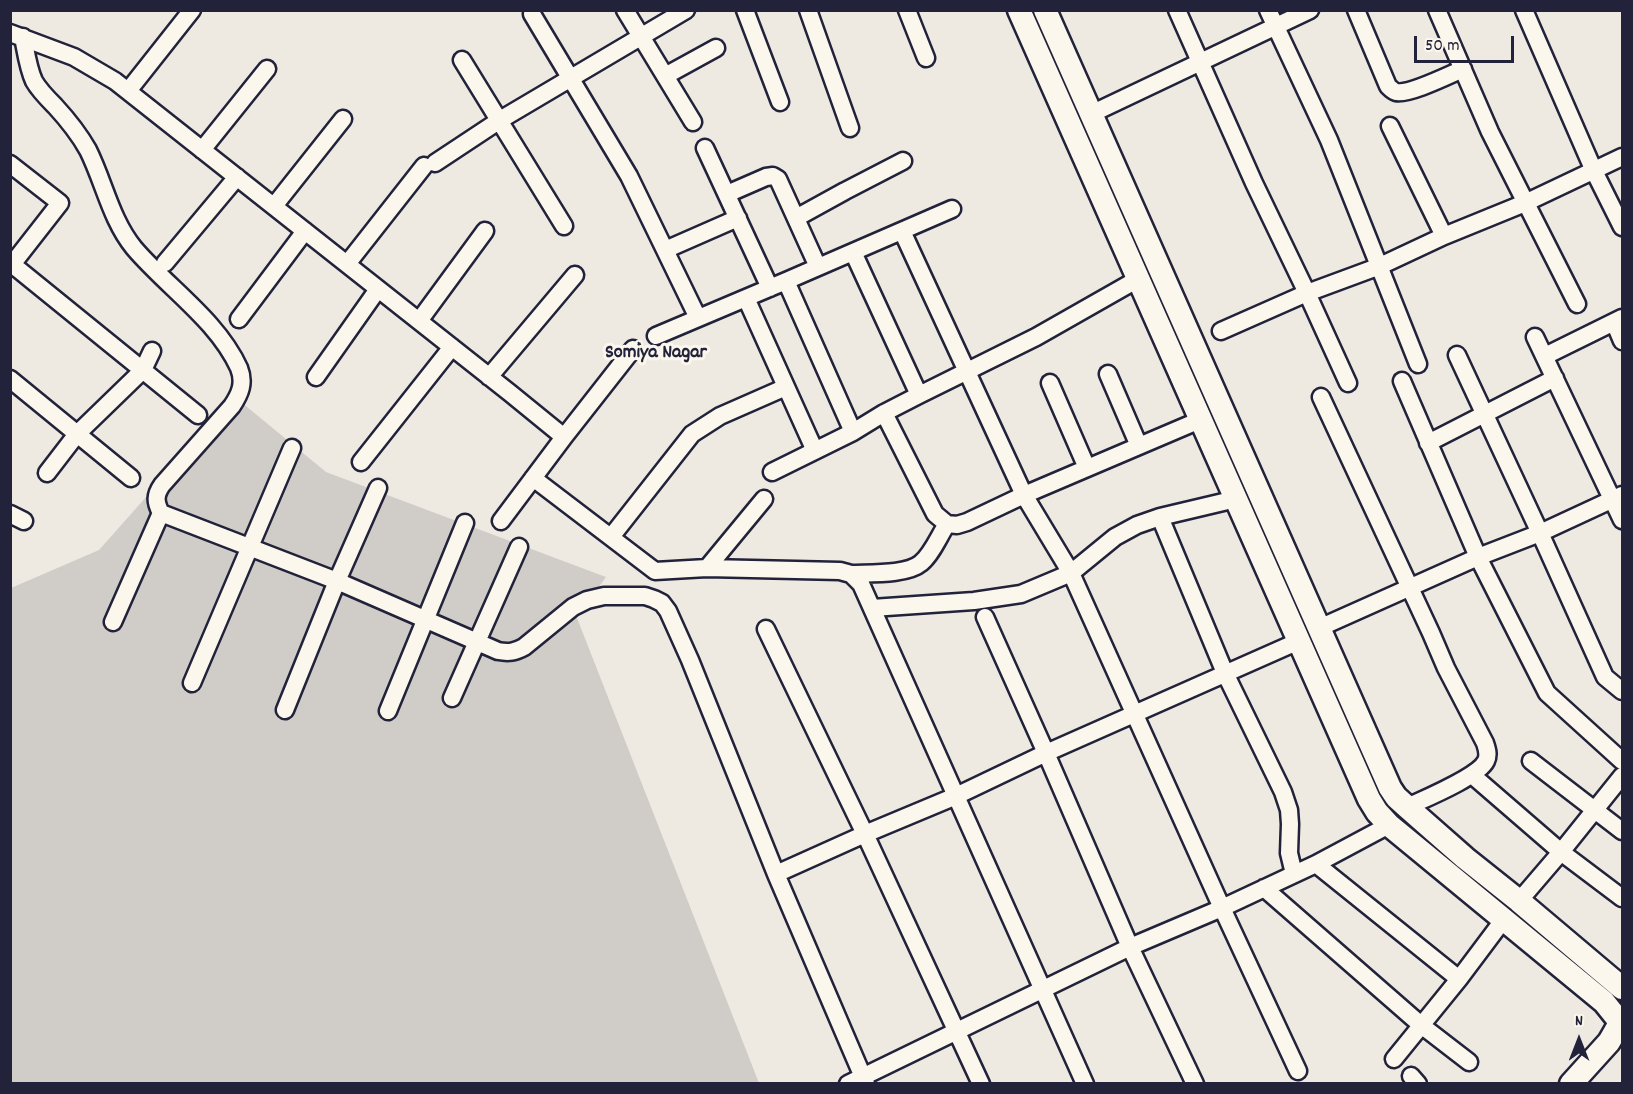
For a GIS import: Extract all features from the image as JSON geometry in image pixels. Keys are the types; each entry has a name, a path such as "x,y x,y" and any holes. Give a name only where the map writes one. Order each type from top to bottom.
{"main road":[{"path":"1019,10 1369,799 1389,825 1604,1002 1618,1027"},
{"path":"1045,10 1390,788 1396,797 1465,858 1623,990 1614,1002 1613,1010 1618,1027"},
{"path":"1572,1083 1618,1027"}],"street":[{"path":"128,91 192,10"},
{"path":"625,10 693,122"},
{"path":"347,264 429,165 500,120 686,10"},
{"path":"745,10 780,102"},
{"path":"808,10 850,129"},
{"path":"907,10 926,58"},
{"path":"1177,10 1254,183 1348,382"},
{"path":"1091,114 1201,62 1272,18 1310,10"},
{"path":"1356,10 1388,86 1395,92 1417,88 1462,69"},
{"path":"1437,10 1490,132 1577,304"},
{"path":"1524,10 1594,171 1623,227"},
{"path":"532,14 629,176 699,318"},
{"path":"1272,18 1329,140 1418,364"},
{"path":"17,35 74,57 115,81 564,437"},
{"path":"17,35 35,83 87,147 118,225 134,248 228,347 240,371 242,383 239,395 232,406 162,485 157,494 156,504 161,513 337,581 507,653 516,652 524,647 573,608 587,600 604,596 645,596 662,603 668,611 690,660 859,1081 1130,947 1222,908 1316,864 1389,825"},
{"path":"665,76 716,48"},
{"path":"462,60 564,226"},
{"path":"202,150 267,69"},
{"path":"274,206 343,119"},
{"path":"1390,126 1444,236"},
{"path":"705,148 770,288"},
{"path":"1221,331 1307,293 1380,266 1623,157"},
{"path":"796,218 903,161"},
{"path":"10,164 60,202 12,266 198,415"},
{"path":"165,263 237,177"},
{"path":"727,194 766,177 778,178 818,267"},
{"path":"656,336 952,209"},
{"path":"665,250 738,218"},
{"path":"239,319 305,231"},
{"path":"419,321 485,231"},
{"path":"902,231 1024,495 1071,573 1298,1071"},
{"path":"853,252 919,395"},
{"path":"489,377 575,275"},
{"path":"772,472 1036,337 1138,279"},
{"path":"786,281 853,432"},
{"path":"316,377 378,289"},
{"path":"746,298 815,451"},
{"path":"1545,356 1618,320 1623,341"},
{"path":"1535,337 1618,497 1623,520"},
{"path":"361,462 452,347"},
{"path":"501,521 633,349"},
{"path":"47,473 77,434 143,370 152,351"},
{"path":"1457,355 1605,678 1623,691"},
{"path":"1108,374 1139,446"},
{"path":"1428,443 1555,378"},
{"path":"1402,381 1478,557 1547,693 1623,761"},
{"path":"12,382 130,478"},
{"path":"1050,383 1087,468"},
{"path":"611,537 692,434 720,416 786,387"},
{"path":"1321,398 1446,668 1485,743 1488,754 1485,764 1472,775 1407,807"},
{"path":"884,413 935,514 947,524 957,525 1200,420"},
{"path":"192,684 292,448"},
{"path":"533,478 655,571 707,568 840,571 851,574 898,571 913,568 921,563 947,524"},
{"path":"285,710 337,581 378,488"},
{"path":"1319,628 1618,497"},
{"path":"872,608 974,601 1021,594 1071,573 1115,537 1137,525 1160,517 1236,499"},
{"path":"707,568 764,500"},
{"path":"113,622 161,513"},
{"path":"1160,517 1225,673 1283,792 1289,810 1289,853 1294,874"},
{"path":"388,711 465,523"},
{"path":"452,698 519,547"},
{"path":"851,574 861,584 1085,1083"},
{"path":"985,617 1130,947 1195,1083"},
{"path":"766,629 981,1083"},
{"path":"776,873 1299,641"},
{"path":"1531,761 1623,831"},
{"path":"1472,775 1561,852 1623,898"},
{"path":"1519,901 1623,776"},
{"path":"1316,864 1460,979"},
{"path":"1264,888 1422,1025 1469,1062"},
{"path":"1394,1059 1460,979 1504,919"}],"shaded area":[{"path":"235,397 326,472 606,577 577,618 759,1083 11,1084 11,588 99,550"}],"district":[{"name":"Somiya Nagar","path":"656,354"}]}
